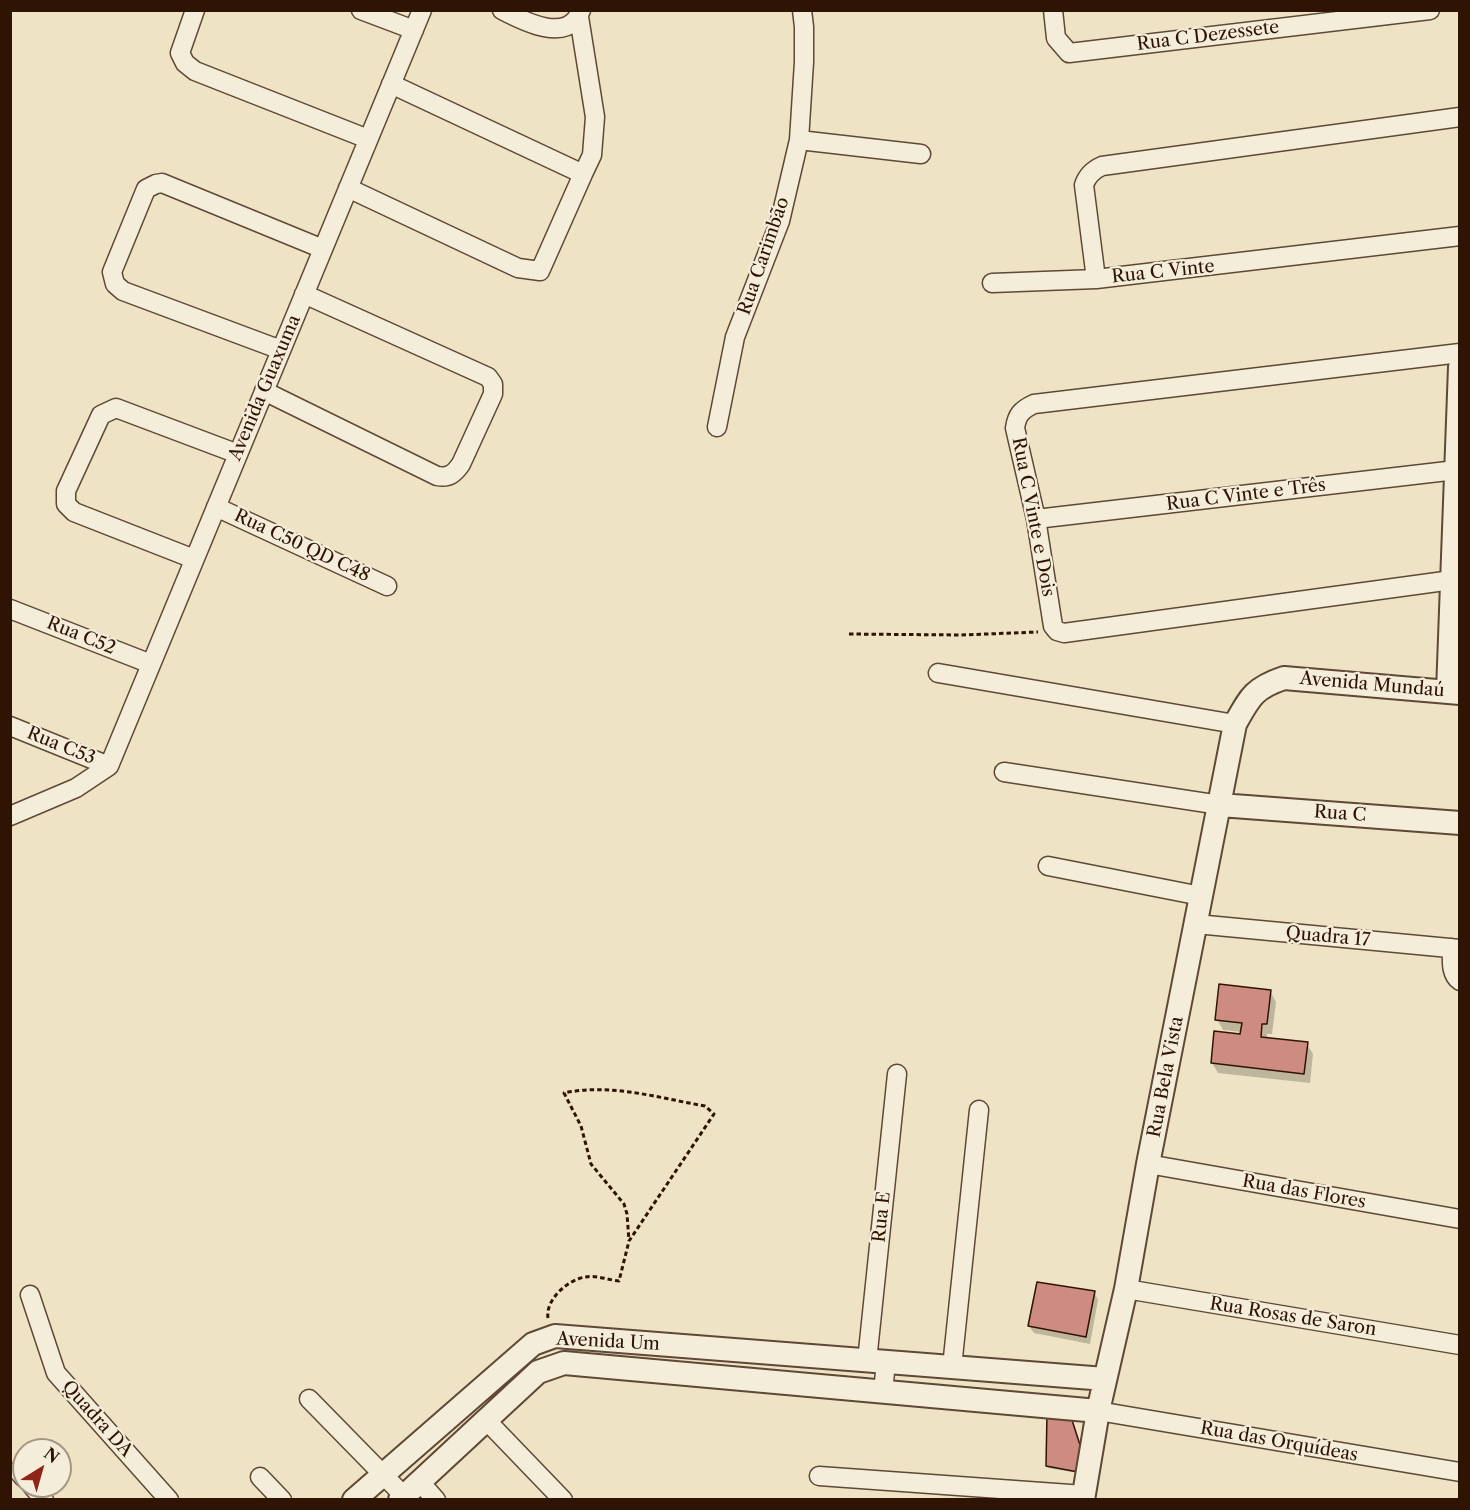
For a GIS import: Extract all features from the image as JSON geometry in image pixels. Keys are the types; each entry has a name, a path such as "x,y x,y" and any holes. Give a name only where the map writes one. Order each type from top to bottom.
{"street":[{"path":"195,10 180,53 185,63 195,71 368,139"},
{"path":"361,10 414,30"},
{"name":"Avenida Guaxuma","path":"109,766 422,10"},
{"path":"502,10 540,27 555,29 567,26 580,14"},
{"name":"Rua Carimbão","path":"717,427 735,337 780,221 799,140 804,62 802,10"},
{"name":"Rua C Dezessete","path":"1053,10 1056,38 1069,53 1430,10"},
{"path":"348,188 518,268 540,272 592,155 595,117 580,14"},
{"path":"391,84 583,174"},
{"name":"Rua C Vinte","path":"1460,117 1102,166 1094,169 1084,185 1096,279 1460,236"},
{"path":"799,140 921,154"},
{"path":"281,350 123,291 115,284 112,272 146,189 162,183 323,249"},
{"path":"992,283 1096,279"},
{"path":"264,391 436,476 445,477 454,474 461,464 493,394 493,384 488,377 304,294"},
{"name":"Rua C Vinte e Dois","path":"1058,631 1053,626 1036,519 1015,428 1017,416 1025,408 1034,404 1460,353"},
{"path":"1454,692 1452,580 1460,367"},
{"path":"194,559 74,512 66,504 66,491 101,415 116,408 238,454"},
{"name":"Rua C Vinte e Três","path":"1036,519 1456,470"},
{"name":"Rua C50 QD C48","path":"216,507 387,586"},
{"path":"1058,631 1064,633 1452,580"},
{"name":"Rua C52","path":"10,609 151,664"},
{"path":"938,673 1235,724"},
{"name":"Avenida Mundaú","path":"1284,678 1454,692"},
{"name":"Rua Bela Vista","path":"1083,1497 1098,1411 1126,1289 1148,1164 1235,724 1249,699 1265,685 1284,678"},
{"name":"Rua C53","path":"10,726 109,766"},
{"name":"Rua C53","path":"10,816 76,788 109,766"},
{"path":"1004,772 1220,805"},
{"name":"Rua C","path":"1220,805 1460,823"},
{"path":"1048,866 1201,896"},
{"name":"Quadra 17","path":"1196,924 1456,949"},
{"path":"1456,949 1452,968 1455,978 1460,981"},
{"name":"Rua E","path":"876,1361 897,1074"},
{"path":"952,1367 979,1110"},
{"name":"Rua das Flores","path":"1148,1164 1460,1219"},
{"name":"Rua Rosas de Saron","path":"1126,1289 1460,1345"},
{"name":"Quadra DA","path":"30,1295 56,1373 169,1500"},
{"name":"Avenida Um","path":"354,1500 533,1344 555,1336 1105,1379"},
{"path":"876,1361 883,1392"},
{"name":"Avenida Um","path":"408,1492 538,1372 564,1363 1098,1411"},
{"path":"309,1399 382,1474 408,1492 436,1500"},
{"path":"1067,1408 1078,1415 1094,1434"},
{"name":"Rua das Orquídeas","path":"1098,1411 1460,1472"},
{"path":"487,1421 563,1500"},
{"path":"819,1476 1083,1497"},
{"path":"260,1477 282,1500"}],"path":[{"path":"849,634 961,635 1058,631"},
{"path":"555,1336 548,1322 547,1312 552,1300 568,1283 586,1276 619,1281 629,1241 624,1204 591,1164 581,1126 564,1093 585,1089 620,1090 705,1106 714,1114 629,1241"}],"building":[{"path":"1219,984 1271,990 1267,1024 1262,1024 1261,1037 1308,1042 1304,1074 1211,1063 1214,1031 1240,1034 1242,1023 1215,1020"},
{"path":"1037,1282 1095,1291 1086,1337 1028,1326"},
{"path":"1047,1413 1072,1420 1081,1448 1078,1472 1046,1466"}]}
